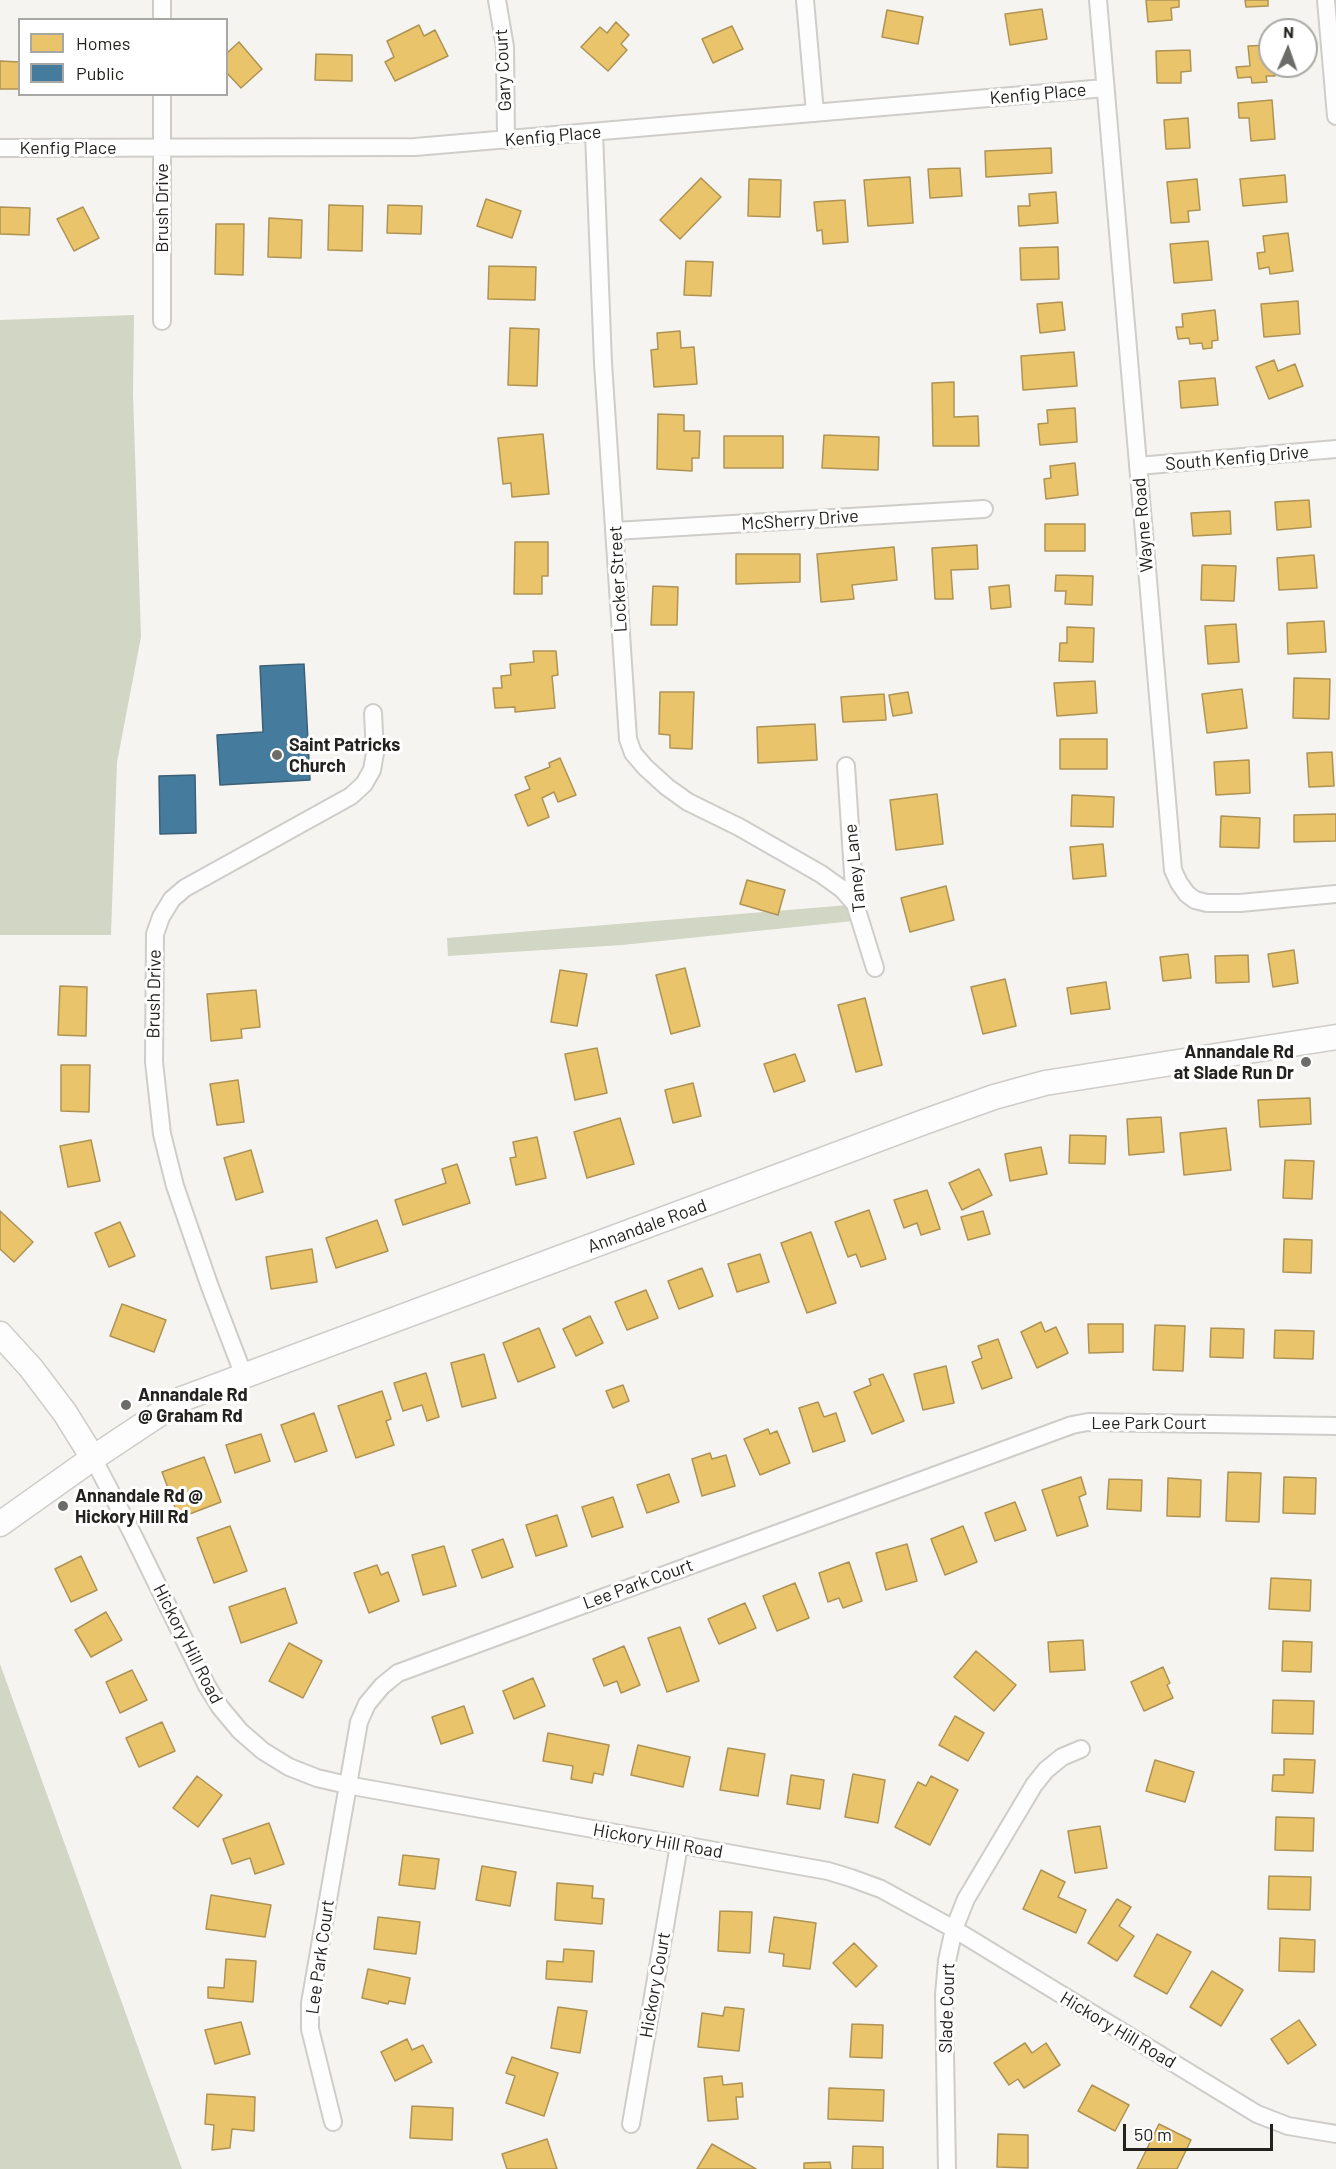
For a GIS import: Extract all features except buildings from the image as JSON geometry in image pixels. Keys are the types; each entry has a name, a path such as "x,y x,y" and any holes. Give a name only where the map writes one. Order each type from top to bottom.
{"main road":[{"name":"Annandale Road","path":"0,1524 182,1399 994,1097 1045,1083 1336,1037"},
{"path":"0,1334 31,1368 93,1458"}],"street":[{"path":"162,0 162,18"},
{"name":"Gary Court","path":"497,0 505,47 506,140"},
{"path":"805,0 815,113"},
{"name":"Wayne Road","path":"1098,0 1173,870 1187,894 1195,900 1207,903 1240,903 1336,894"},
{"path":"1326,0 1336,116"},
{"name":"Kenfig Place","path":"0,148 415,147 1105,88"},
{"name":"Brush Drive","path":"162,96 162,321"},
{"name":"Locker Street","path":"594,133 603,363 628,739 633,753 667,787 688,802 739,827 821,874 842,889 855,904"},
{"name":"South Kenfig Drive","path":"1138,466 1336,449"},
{"name":"McSherry Drive","path":"615,531 984,509"},
{"name":"Brush Drive","path":"244,1376 175,1186 162,1134 154,1062 155,934 161,917 172,899 185,888 351,796 364,784 372,770 375,753 373,713"},
{"name":"Taney Lane","path":"846,766 855,904 875,968"},
{"name":"Lee Park Court","path":"333,2122 310,2029 310,2004 359,1722 367,1704 382,1686 407,1669 1072,1425 1088,1422 1336,1426"},
{"name":"Hickory Hill Road","path":"93,1458 207,1686 220,1707 248,1738 263,1751 289,1767 317,1778 347,1785 828,1871 851,1878 881,1889 954,1929 1257,2114 1287,2126 1336,2134"},
{"name":"Slade Court","path":"947,2169 944,1995 947,1961 954,1929 966,1899 1034,1785 1046,1770 1062,1757 1082,1749"},
{"name":"Hickory Court","path":"631,2124 679,1845"}],"green space":[{"path":"134,315 133,394 141,637 117,762 111,935 0,935 0,320"},
{"path":"849,905 853,921 622,945 448,956 447,938"},
{"path":"0,1664 154,2092 182,2169 0,2169"}],"place":[{"name":"Saint Patricks Church","path":"277,755"},
{"name":"Annandale Rd at Slade Run Dr","path":"1306,1062"},
{"name":"Annandale Rd @ Graham Rd","path":"126,1405"},
{"name":"Annandale Rd @ Hickory Hill Rd","path":"63,1506"}]}
